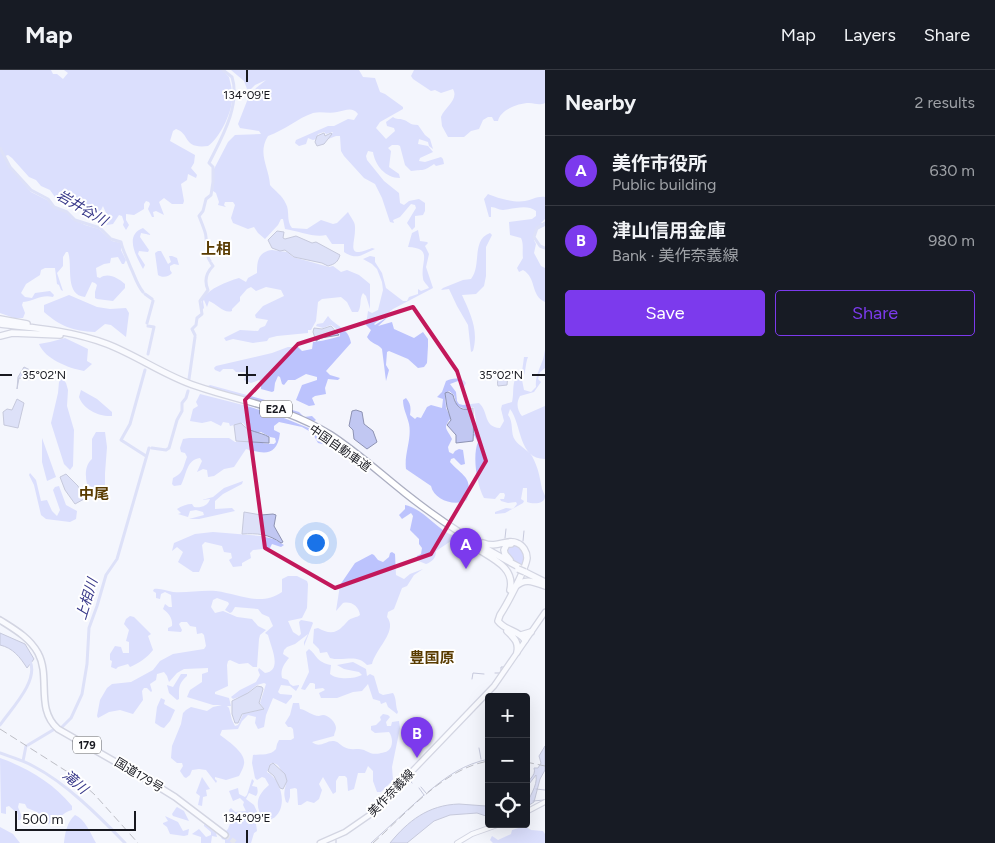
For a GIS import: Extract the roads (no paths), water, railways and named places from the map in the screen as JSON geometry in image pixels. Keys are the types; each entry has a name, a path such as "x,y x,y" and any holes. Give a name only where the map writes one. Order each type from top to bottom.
{"highway":[{"path":"0,319 62,331"},
{"name":"中国自動車道","path":"0,326 62,331 109,345 186,383 267,406 311,424 345,445 425,509 518,567"},
{"name":"中国自動車道","path":"0,326 52,332 108,347 191,388 266,408 310,426 344,448 411,501 463,537 545,580"},
{"path":"0,336 9,333 36,333 74,337"},
{"path":"450,526 487,545 496,546 513,542 522,546 527,560 511,591"},
{"path":"463,537 507,570 512,580 511,591"},
{"path":"518,567 504,552 507,544 518,546 525,557 524,564 498,621 522,640"},
{"path":"511,591 524,581 531,581 545,586"},
{"name":"国道179号","path":"0,620 24,635 38,654 43,668 46,710 52,724 175,797 225,835"},
{"path":"517,652 522,640 531,632"}],"main road":[{"path":"531,632 545,612"},
{"name":"美作奈義線","path":"320,843 345,832 371,814 494,686 517,652"},
{"path":"530,810 545,802"},
{"path":"457,843 472,834 489,828"}],"waterway":[{"name":"上相川","path":"210,261 207,254 205,232 199,216 203,211 206,199 211,195 213,167 209,163 228,122 234,99 232,77 223,70"},
{"name":"岩井谷川","path":"0,148 10,167 31,190 48,199 54,207 67,212 75,220 100,228 111,239 121,242 143,292"},
{"path":"545,223 537,228 534,237 540,246 545,248"},
{"name":"上相川","path":"195,335 192,329 196,325 197,318 202,314 200,301 208,290 206,280 207,274 213,266 211,263"},
{"name":"岩井谷川","path":"145,294 152,299"},
{"name":"岩井谷川","path":"147,323 153,301"},
{"name":"岩井谷川","path":"148,326 154,327 148,354"},
{"name":"上相川","path":"189,379 195,337"},
{"name":"岩井谷川","path":"145,370 130,424 121,440 146,456"},
{"name":"上相川","path":"152,448 166,450 169,448 177,420 182,411 182,403 188,391"},
{"name":"上相川","path":"61,728 71,718 82,694 87,664 89,628 106,575 117,559 149,448"},
{"path":"505,538 506,529"},
{"path":"523,541 524,531"},
{"name":"滝川","path":"0,725 27,686 32,669 30,661"},
{"path":"495,673 501,673 501,667 504,667"},
{"path":"472,679 473,673 484,674"},
{"name":"上相川","path":"28,745 53,730"},
{"name":"上相川","path":"23,761 26,746"},
{"path":"479,748 481,759"},
{"name":"滝川","path":"0,753 21,760 58,781 93,811 125,843"},
{"path":"428,792 456,771 485,760"},
{"path":"409,779 412,783"},
{"path":"394,785 392,782 395,780"},
{"path":"421,787 426,793"},
{"path":"419,788 424,795"},
{"path":"536,789 545,790"},
{"path":"371,843 424,795"},
{"path":"533,801 544,800"}],"tunnel":[{"path":"225,835 236,843"}],"railway":[{"path":"0,729 74,776 95,795 138,843"},
{"path":"373,843 441,782 472,765 485,762"},
{"path":"530,763 545,766"}],"place":[{"name":"美作市役所","path":"466,569"},
{"name":"津山信用金庫","path":"417,758"}],"district":[{"name":"上相","path":"216,249"},
{"name":"中尾","path":"94,494"},
{"name":"豊国原","path":"432,658"}]}
